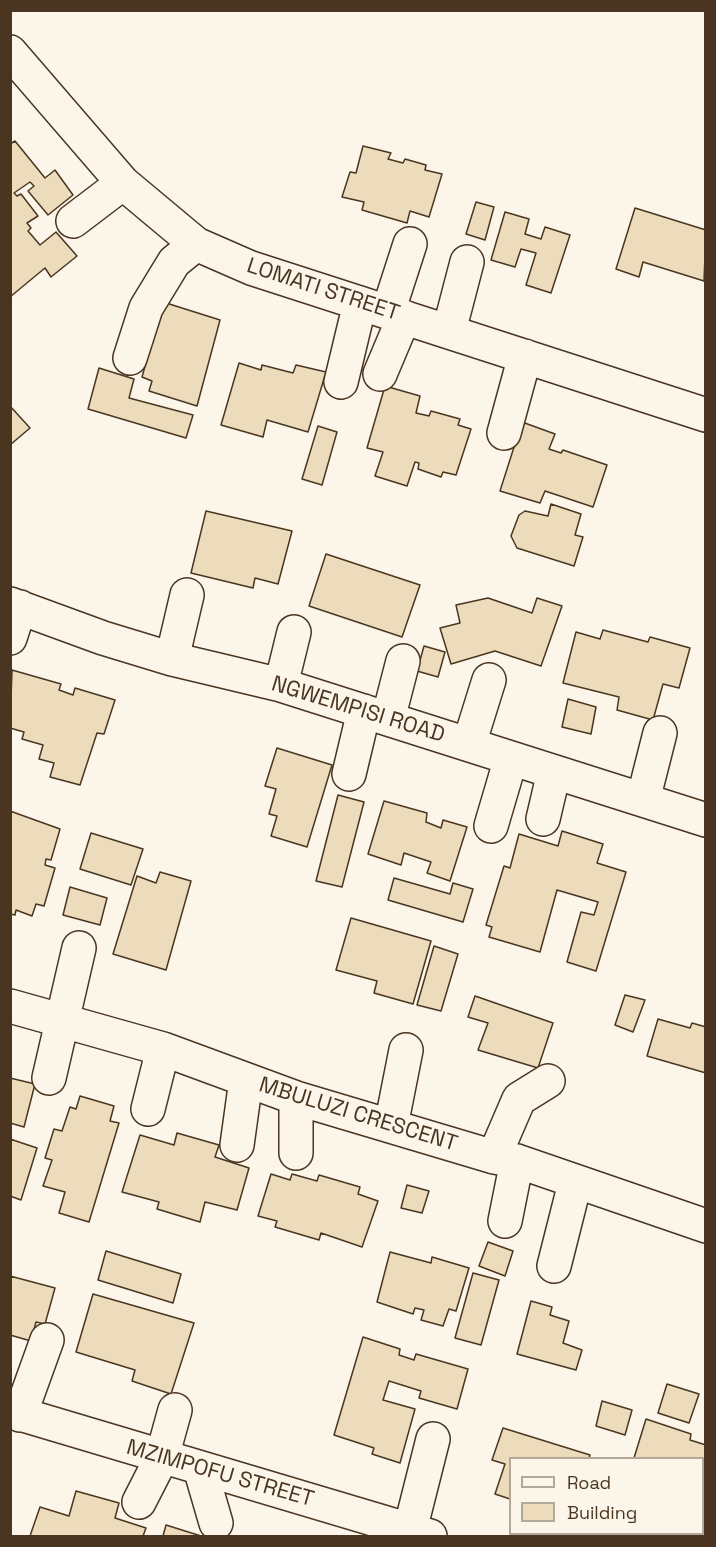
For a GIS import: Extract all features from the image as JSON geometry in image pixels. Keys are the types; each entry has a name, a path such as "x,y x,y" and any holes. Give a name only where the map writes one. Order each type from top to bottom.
{"street":[{"name":"LOMATI STREET","path":"10,52 123,183 196,244 251,268 705,415"},
{"path":"73,221 123,183"},
{"path":"130,358 146,309 174,262 196,244"},
{"path":"341,382 384,310 410,244"},
{"path":"449,332 467,262"},
{"path":"380,374 384,310"},
{"path":"504,433 525,356"},
{"path":"172,659 187,595"},
{"path":"10,638 15,606"},
{"name":"NGWEMPISI ROAD","path":"15,606 103,638 172,659 281,685 705,820"},
{"path":"281,685 294,633"},
{"path":"349,774 403,661"},
{"path":"468,744 489,680"},
{"path":"643,800 660,733"},
{"path":"491,825 511,758"},
{"path":"543,819 554,772"},
{"path":"49,1078 78,948"},
{"name":"MBULUZI CRESCENT","path":"10,1006 164,1049 296,1098 505,1159 705,1226"},
{"path":"148,1109 164,1049"},
{"path":"392,1126 406,1050"},
{"path":"237,1145 246,1080"},
{"path":"504,1221 505,1159 519,1099 548,1081"},
{"path":"296,1098 296,1153"},
{"path":"554,1266 575,1182"},
{"path":"15,1413 47,1340"},
{"path":"139,1502 162,1457 175,1410"},
{"name":"MZIMPOFU STREET","path":"15,1413 200,1468 341,1524 420,1533"},
{"path":"420,1533 433,1439"},
{"path":"200,1468 216,1523"}],"building":[{"path":"15,141 45,178 55,170 73,195 48,215 28,191 34,186 30,182 14,193 17,196 21,194 38,216 27,223 31,228 28,231 40,245 56,232 77,256 51,277 45,268 10,297 10,144"},
{"path":"363,146 391,153 388,159 403,163 405,159 426,165 425,170 442,174 429,217 410,211 407,223 362,210 364,202 342,197 350,172 356,173"},
{"path":"476,202 494,207 485,240 466,234"},
{"path":"635,208 706,230 704,281 643,262 639,277 616,269"},
{"path":"505,212 529,219 525,234 541,239 545,227 570,235 551,293 526,285 536,253 521,249 515,267 491,260"},
{"path":"163,302 220,320 197,406 149,391 152,381 142,377"},
{"path":"239,363 261,370 262,365 293,373 296,365 326,372 308,432 267,420 263,437 221,425"},
{"path":"99,368 134,379 129,398 193,415 186,438 88,409"},
{"path":"385,386 420,396 416,413 429,416 431,411 460,419 458,425 471,429 456,475 443,472 441,477 418,469 419,463 415,462 407,486 375,476 383,452 367,448"},
{"path":"10,406 30,428 10,445"},
{"path":"522,422 555,434 549,449 561,453 563,450 607,465 593,507 545,491 540,503 500,491"},
{"path":"318,426 337,432 322,485 302,479"},
{"path":"551,504 581,514 575,535 583,537 574,566 517,548 511,536 519,515 525,511 548,516"},
{"path":"206,511 292,531 278,584 255,578 253,588 191,573"},
{"path":"326,554 420,585 402,637 309,606"},
{"path":"488,598 532,613 537,598 562,606 541,666 495,651 451,664 440,628 460,623 456,605"},
{"path":"603,630 648,642 650,637 690,648 679,688 663,684 653,720 617,710 619,697 563,683 576,632 600,639"},
{"path":"424,646 445,652 438,677 417,671"},
{"path":"12,670 61,684 59,690 73,695 75,688 115,700 104,734 97,733 80,785 50,777 54,763 39,759 43,745 22,739 24,732 10,728"},
{"path":"568,699 596,707 591,734 562,727"},
{"path":"277,748 332,765 307,847 271,836 277,816 269,814 276,789 265,786"},
{"path":"338,795 364,802 342,887 316,881"},
{"path":"384,801 427,813 426,822 441,828 443,820 467,827 450,881 427,873 431,862 404,853 401,865 368,854"},
{"path":"10,811 60,829 51,860 46,859 45,865 55,868 44,906 36,904 32,916 16,910 15,915 10,914"},
{"path":"562,831 603,844 597,863 626,872 596,971 567,962 581,912 594,915 598,902 557,890 540,952 489,937 492,927 486,925 504,866 510,868 519,834 558,846"},
{"path":"91,833 143,849 131,885 80,869"},
{"path":"160,872 191,881 166,970 113,954 137,876 156,883"},
{"path":"394,878 450,894 453,883 473,889 463,922 388,900"},
{"path":"70,887 107,898 100,925 63,915"},
{"path":"351,918 431,941 413,1004 374,993 377,981 336,970"},
{"path":"434,946 458,954 441,1011 417,1005"},
{"path":"625,995 645,1000 633,1032 615,1025"},
{"path":"475,996 553,1023 538,1068 478,1050 488,1023 468,1017"},
{"path":"658,1019 690,1028 692,1023 706,1027 706,1073 647,1056"},
{"path":"10,1078 35,1084 24,1127 10,1123"},
{"path":"80,1096 114,1106 110,1121 119,1123 89,1222 59,1213 65,1192 43,1186 52,1160 45,1158 54,1129 62,1131 70,1107 76,1109"},
{"path":"177,1133 219,1145 215,1157 249,1168 237,1210 205,1202 200,1222 157,1209 159,1202 122,1192 140,1135 174,1145"},
{"path":"10,1139 37,1148 21,1200 10,1196"},
{"path":"271,1174 290,1180 292,1174 317,1181 319,1175 360,1187 358,1194 378,1201 362,1247 321,1233 319,1240 275,1227 277,1221 258,1216"},
{"path":"407,1185 429,1191 422,1213 401,1208"},
{"path":"488,1242 513,1251 505,1276 479,1266"},
{"path":"106,1251 181,1274 173,1303 98,1280"},
{"path":"390,1252 431,1263 432,1257 469,1268 456,1311 449,1309 443,1326 421,1320 424,1310 415,1308 413,1314 377,1302"},
{"path":"473,1273 499,1280 481,1345 455,1338"},
{"path":"10,1276 55,1288 45,1324 36,1322 31,1341 10,1335"},
{"path":"93,1294 194,1323 171,1394 132,1381 135,1370 76,1352"},
{"path":"531,1301 552,1307 550,1315 569,1321 563,1343 582,1350 576,1370 517,1354"},
{"path":"363,1337 400,1349 399,1355 414,1360 416,1354 468,1369 457,1409 419,1398 421,1391 389,1381 383,1400 415,1409 400,1463 372,1454 374,1448 334,1435"},
{"path":"667,1384 699,1394 689,1423 658,1413"},
{"path":"602,1401 632,1410 625,1435 596,1426"},
{"path":"646,1419 691,1434 690,1440 706,1445 706,1536 688,1536 704,1535 704,1457 634,1457"},
{"path":"503,1428 590,1455 589,1457 509,1457 509,1499 495,1494 505,1464 492,1460"},
{"path":"76,1491 119,1503 115,1518 146,1528 143,1536 30,1536 40,1507 69,1516"},
{"path":"166,1525 201,1536 163,1536"}]}
